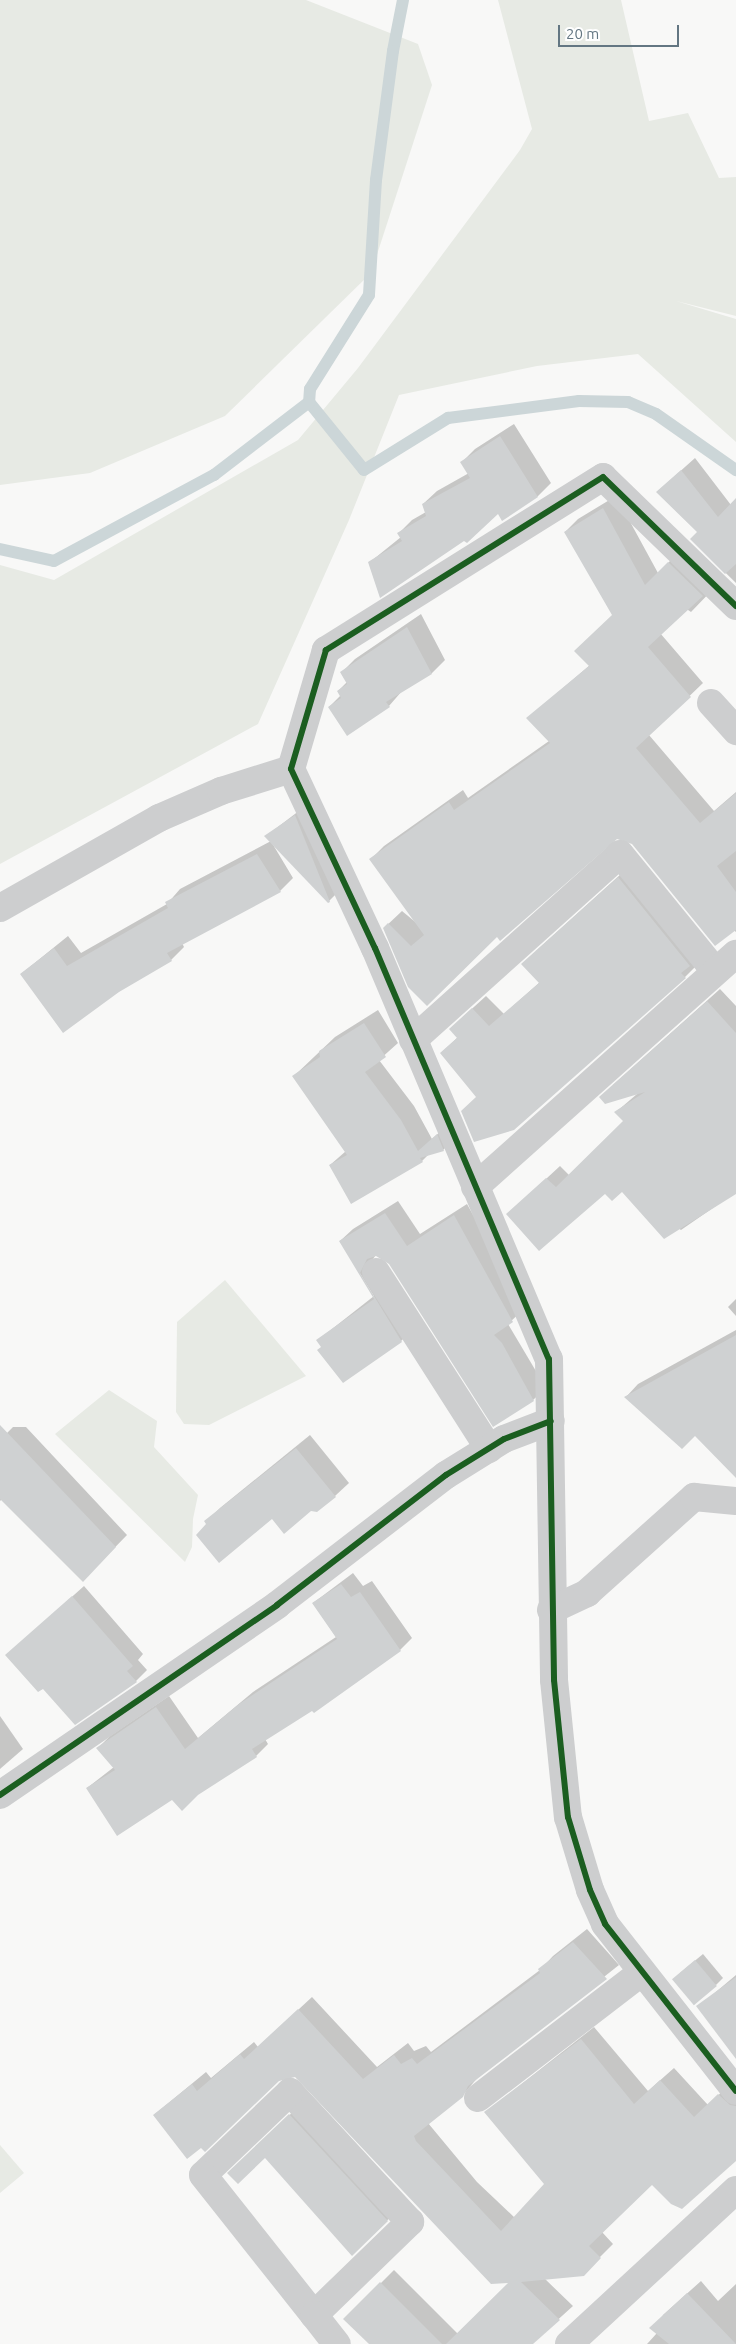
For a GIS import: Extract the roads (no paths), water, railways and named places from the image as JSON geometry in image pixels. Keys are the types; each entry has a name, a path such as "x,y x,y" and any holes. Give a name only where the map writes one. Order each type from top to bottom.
{"street":[{"path":"736,606 604,477 326,650 291,769 375,948 548,1359 551,1421 551,1610 554,1680 568,1817 590,1890 605,1924 641,1973 736,2091"},
{"path":"710,703 736,731"},
{"path":"0,908 159,818 221,791 291,769"},
{"path":"413,1040 620,854 715,971"},
{"path":"475,1187 736,954"},
{"path":"376,1272 489,1449"},
{"path":"0,1795 277,1605 446,1475 504,1439 551,1421"},
{"path":"551,1610 587,1593 694,1497 736,1501"},
{"path":"478,2098 641,1973"},
{"path":"314,2315 410,2222 290,2092 203,2175 314,2315 338,2344"},
{"path":"569,2344 736,2190"}],"waterway":[{"path":"403,0 393,51 376,180 369,295 310,389 309,402 364,470 448,418 579,401 628,402 656,414 736,470"},
{"path":"0,549 54,561 214,475 309,402"}]}
